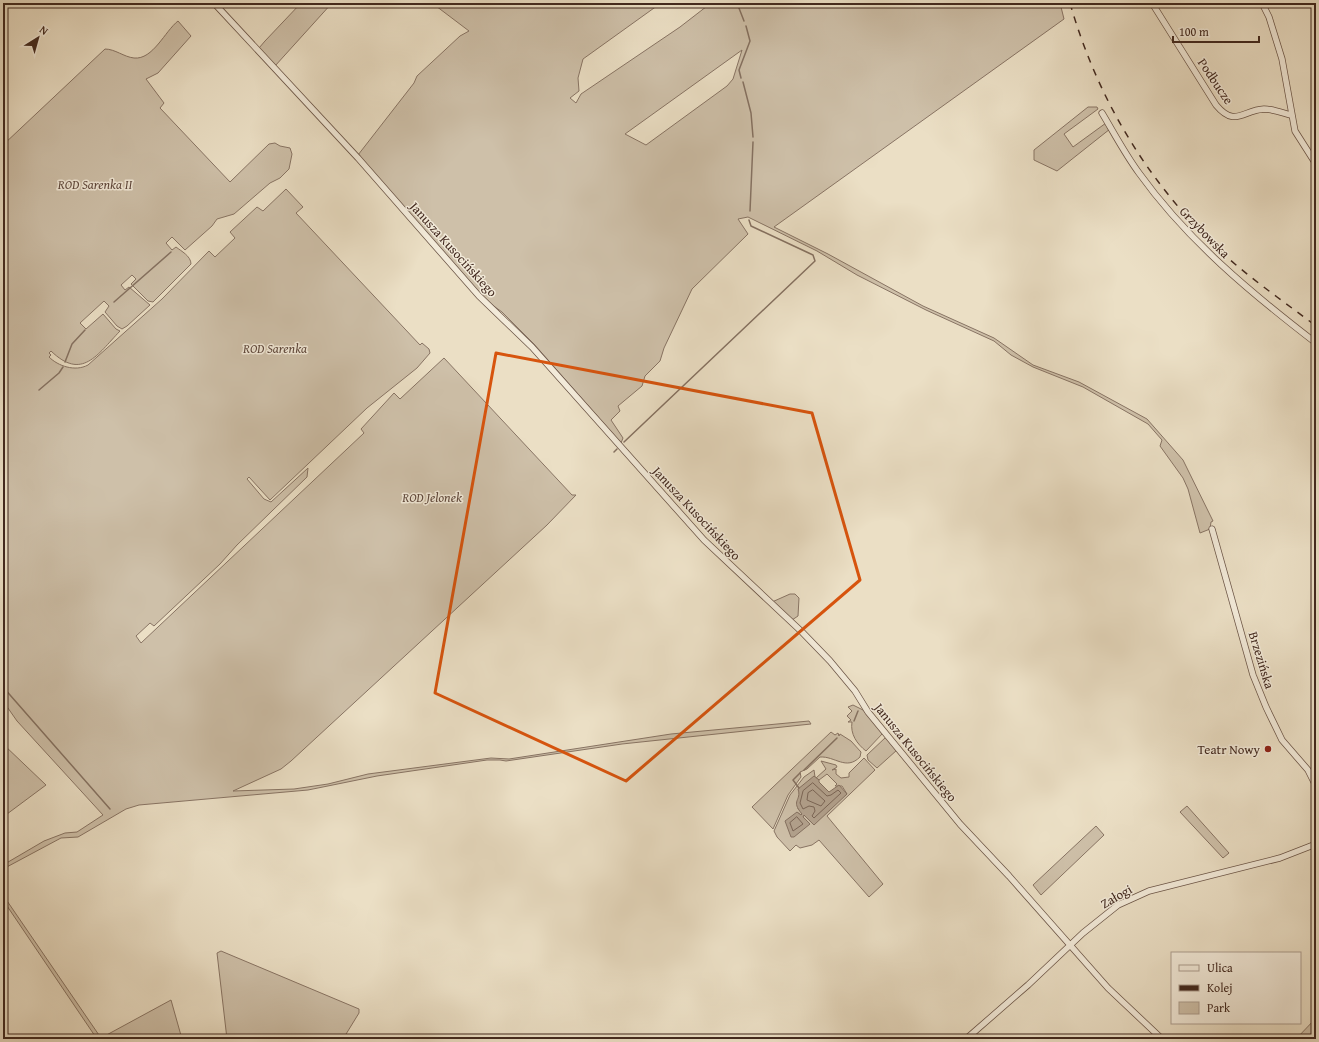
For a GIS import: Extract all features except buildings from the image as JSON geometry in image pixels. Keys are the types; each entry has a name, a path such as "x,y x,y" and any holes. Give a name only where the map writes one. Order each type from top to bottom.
{"street":[{"name":"Janusza Kusocińskiego","path":"214,3 358,158 479,296 532,347 704,540 802,632 830,661 952,815 1071,944 1108,988 1162,1039"},
{"name":"Podbucze","path":"1152,3 1216,105 1225,114 1237,117 1264,109 1291,114"},
{"path":"1262,3 1269,17 1282,59 1295,131 1316,164"},
{"name":"Grzybowska","path":"1102,113 1139,173 1201,245 1269,307 1316,343"},
{"name":"Brzezińska","path":"1212,529 1253,675 1282,740 1308,770 1316,786"},
{"name":"Załogi","path":"966,1039 1101,917 1132,898 1149,891 1280,858 1316,844"}],"highlighted area":[{"path":"496,353 812,413 860,580 626,781 435,693"}],"green space":[{"path":"301,3 332,3 275,66 259,48"},
{"path":"432,3 661,3 583,59 578,78 579,91 570,98 576,103 581,94 680,27 711,3 1060,3 1064,19 774,227 828,254 923,306 994,338 1033,365 1079,382 1147,419 1183,460 1213,521 1211,522 1210,529 1200,533 1188,489 1183,478 1160,446 1162,440 1148,424 1083,387 1033,367 1011,355 994,341 926,310 857,275 817,251 748,217 738,219 748,234 692,289 664,348 660,361 645,376 642,386 618,406 620,411 611,420 623,438 621,443 534,344 502,312 484,299 358,155 414,83 417,76 460,36 469,31","holes":["742,50 733,79 727,86 646,145 625,134"]},
{"path":"178,21 191,36 158,73 146,79 164,103 160,108 230,182 269,144 275,143 280,146 290,148 292,154 289,169 280,178 270,183 234,214 217,219 212,226 185,250 172,237 166,243 172,250 176,247 185,254 191,261 191,264 153,302 148,301 131,284 136,279 132,275 121,285 125,290 129,287 150,305 127,326 122,329 117,326 105,312 109,306 104,301 80,323 86,329 103,314 116,329 120,331 96,356 80,364 72,364 62,360 51,351 49,353 51,355 49,357 57,363 67,367 78,368 88,365 162,299 209,251 215,257 235,238 230,232 257,207 263,211 286,189 303,207 296,213 420,345 422,343 429,349 430,353 417,368 367,408 270,500 249,477 247,479 264,499 271,502 308,468 307,477 237,545 220,564 154,626 150,623 136,636 141,643 364,433 361,429 394,393 400,399 444,358 572,495 576,495 547,525 291,761 281,769 233,791 294,789 328,784 368,774 491,758 509,759 671,734 809,721 811,724 622,744 506,761 487,760 377,776 308,790 139,805 126,809 78,837 61,838 3,869 3,865 44,841 65,833 77,832 103,815 17,721 3,701 3,145 105,49 134,58 141,57 153,50"},
{"path":"1088,107 1097,107 1098,109 1064,134 1073,147 1106,123 1110,129 1057,171 1034,160 1034,150"},
{"path":"790,594 795,594 799,598 798,616 792,620 772,602"},
{"path":"853,705 863,710 883,733 866,751 853,735 852,722 848,722 851,720 847,716 852,711 848,707"},
{"path":"831,732 835,735 838,733 839,736 840,734 851,741 861,752 860,757 850,763 845,763 820,757 807,769 800,772 801,777 788,795 773,829 752,807"},
{"path":"886,737 897,750 877,768 868,760 867,755"},
{"path":"3,744 46,785 3,817"},
{"path":"864,758 875,770 827,816 883,884 869,897 819,840 812,845 800,848 796,845 790,851 777,837 774,831 790,795 804,777 814,770 815,777 801,788 798,809 803,814 801,815 798,813 810,824 803,817 804,815 847,794 842,786 835,786 837,784 827,774 819,780 816,778 826,769 821,761 836,765 837,767 832,770 836,769 836,774 841,778 849,777 849,773"},
{"path":"1187,806 1229,853 1223,858 1180,812"},
{"path":"1096,826 1104,835 1041,895 1033,885"},
{"path":"3,895 101,1038 171,1000 182,1039 97,1039 3,900"},
{"path":"221,951 359,1009 359,1013 343,1039 227,1039 217,953"},
{"path":"1316,1018 1316,1039 1296,1039"}],"water":[{"path":"814,776 829,792 839,785 847,794 814,825 804,815 803,817 810,824 794,837 791,837 785,821 797,812 801,815 802,814 797,806 799,796 798,789"}],"waterway":[{"path":"737,3 744,21"},
{"path":"741,78 739,70 750,41 746,26"},
{"path":"743,82 751,113 753,137"},
{"path":"750,211 753,142"},
{"path":"624,442 815,261 813,255 751,226 749,220"},
{"path":"114,302 171,252"},
{"path":"65,362 72,344 85,330"},
{"path":"39,390 59,373 63,367"},
{"path":"614,452 617,449"},
{"path":"3,687 110,809"},
{"path":"854,721 858,711"},
{"path":"804,770 837,738"},
{"path":"799,788 793,780 800,773"}],"railway":[{"path":"1070,3 1081,38 1110,105 1147,166 1169,195 1192,223 1229,259 1316,326"}],"place":[{"name":"Teatr Nowy","path":"1268,749"}],"park label":[{"name":"ROD Sarenka II","path":"95,184"},
{"name":"ROD Sarenka","path":"275,348"},
{"name":"ROD Jelonek","path":"432,497"}]}
